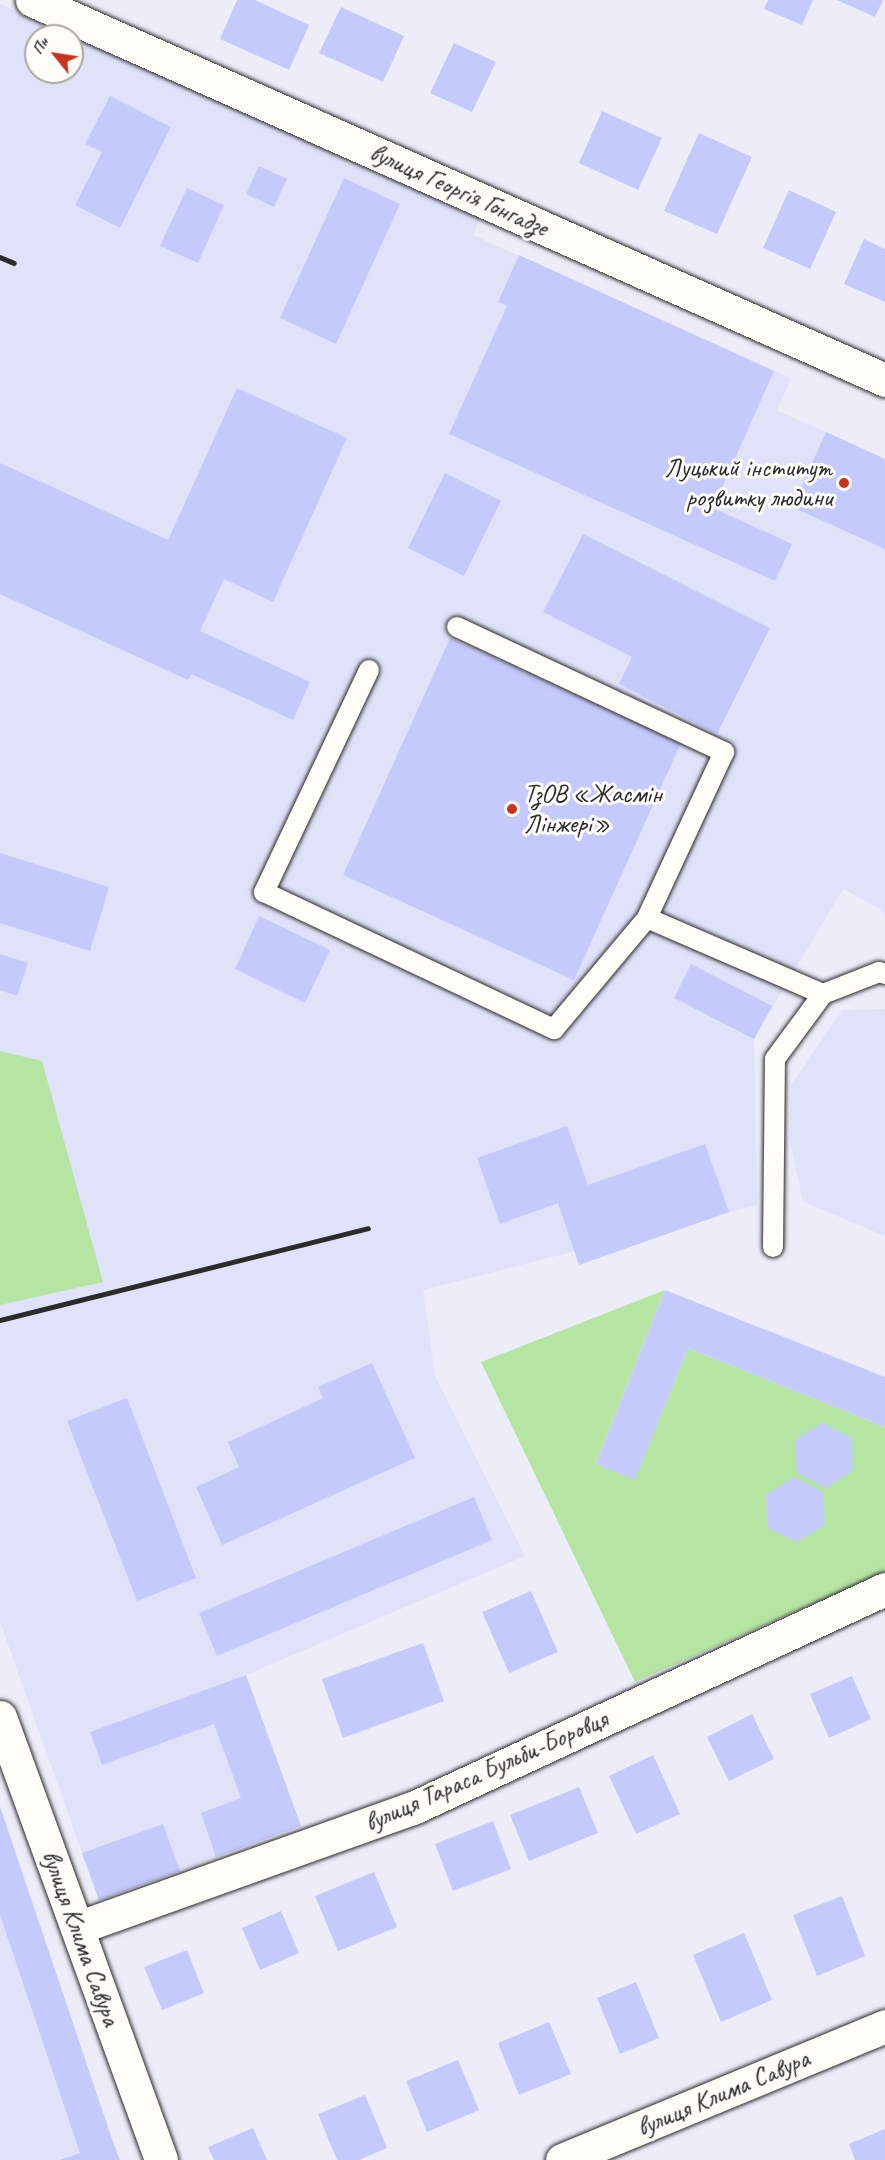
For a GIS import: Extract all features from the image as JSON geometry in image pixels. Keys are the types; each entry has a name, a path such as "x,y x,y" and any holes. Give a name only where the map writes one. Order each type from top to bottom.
{"street":[{"name":"вулиця Георгія Гонгадзе","path":"32,0 885,380"},
{"name":"вулиця Тараса Бульби-Боровця","path":"77,1928 413,1808 885,1589"},
{"name":"вулиця Клима Савура","path":"0,1717 161,2160"},
{"name":"вулиця Клима Савура","path":"562,2160 885,2026"}],"lane":[{"path":"369,669 264,892 554,1029 647,918 724,752 457,627"},
{"path":"647,918 823,994"},
{"path":"772,1247 775,1059 823,994 879,972 885,974"}],"shaded area":[{"path":"0,4 44,24 24,24 24,84 84,84 84,41 480,218 473,235 791,378 777,410 885,459 885,917 882,910 843,889 754,1039 757,1205 423,1290 435,1375 525,1556 246,1675 301,1826 99,1900 0,1622"},
{"path":"885,1009 885,1236 803,1202 790,1141 791,1085 842,1010"},
{"path":"0,1806 113,2142 58,2160 0,2160"}],"green space":[{"path":"0,1051 42,1061 103,1282 0,1305"},
{"path":"665,1290 596,1464 635,1479 688,1348 885,1427 885,1572 635,1682 481,1362"}],"building":[{"path":"237,0 255,0 309,25 289,70 220,39"},
{"path":"768,0 813,0 802,25 764,9"},
{"path":"837,0 883,0 875,17"},
{"path":"341,7 404,36 383,82 319,53"},
{"path":"454,43 496,62 472,112 430,93"},
{"path":"110,96 171,127 120,228 75,205 102,152 85,144"},
{"path":"602,111 662,138 638,190 579,163"},
{"path":"699,133 752,157 717,234 664,211"},
{"path":"259,166 287,179 274,207 246,194"},
{"path":"344,178 400,204 336,344 280,318"},
{"path":"187,188 224,205 198,263 160,246"},
{"path":"789,190 836,212 810,269 763,248"},
{"path":"864,239 885,249 885,302 844,284"},
{"path":"519,255 774,371 713,508 792,544 775,581 449,434 507,306 498,302"},
{"path":"237,388 347,438 273,602 224,579 200,631 310,682 293,720 191,674 188,680 0,594 0,463 168,540"},
{"name":"Луцький інститут розвитку людини","path":"826,432 885,459 885,549 792,507"},
{"path":"445,473 501,501 464,576 408,548"},
{"path":"583,534 770,628 717,734 619,684 632,657 543,612"},
{"name":"ТзОВ «Жасмін Лінжері»","path":"450,638 681,743 574,980 343,875"},
{"path":"0,853 109,887 90,951 0,923"},
{"path":"259,916 330,950 305,1003 235,969"},
{"path":"0,954 28,963 17,996 0,990"},
{"path":"691,964 772,1006 754,1039 674,998"},
{"path":"567,1126 588,1185 705,1144 729,1212 579,1265 558,1203 500,1224 477,1158"},
{"path":"665,1290 885,1377 885,1427 688,1348 635,1480 596,1464"},
{"path":"372,1363 415,1458 222,1545 196,1487 239,1467 228,1442 323,1398 318,1387"},
{"path":"127,1398 196,1578 137,1601 67,1421"},
{"path":"822,1423 852,1438 853,1470 826,1488 797,1473 795,1440"},
{"path":"794,1477 823,1492 825,1525 797,1542 768,1528 766,1495"},
{"path":"474,1497 492,1540 217,1656 199,1613"},
{"path":"531,1591 558,1652 509,1673 482,1612"},
{"path":"423,1643 444,1701 343,1738 322,1679"},
{"path":"246,1675 301,1826 216,1857 201,1813 241,1798 214,1724 102,1765 90,1732"},
{"path":"852,1676 871,1719 829,1738 810,1694"},
{"path":"752,1714 774,1759 729,1781 707,1737"},
{"path":"653,1755 680,1814 636,1834 609,1776"},
{"path":"579,1787 598,1833 529,1861 510,1815"},
{"path":"0,1807 120,2160 59,2160 80,2153 0,1915"},
{"path":"493,1821 511,1869 453,1891 435,1844"},
{"path":"163,1824 180,1871 99,1900 82,1853"},
{"path":"374,1872 397,1927 338,1951 315,1896"},
{"path":"842,1896 865,1956 817,1976 793,1915"},
{"path":"281,1911 299,1953 260,1970 242,1928"},
{"path":"744,1933 772,2000 721,2022 693,1955"},
{"path":"187,1950 204,1993 162,2010 144,1967"},
{"path":"636,1982 659,2038 620,2054 597,1998"},
{"path":"549,2022 571,2074 519,2095 498,2043"},
{"path":"458,2060 479,2110 427,2132 406,2081"},
{"path":"365,2095 387,2148 359,2160 337,2160 318,2114"},
{"path":"253,2128 267,2160 214,2160 208,2147"},
{"path":"885,2129 885,2160 855,2160 849,2144"}],"railway":[{"path":"0,257 14,263"},
{"path":"0,1320 368,1228"}],"place":[{"name":"Луцький інститут розвитку людини","path":"844,483"},
{"name":"ТзОВ «Жасмін Лінжері»","path":"512,809"}]}
